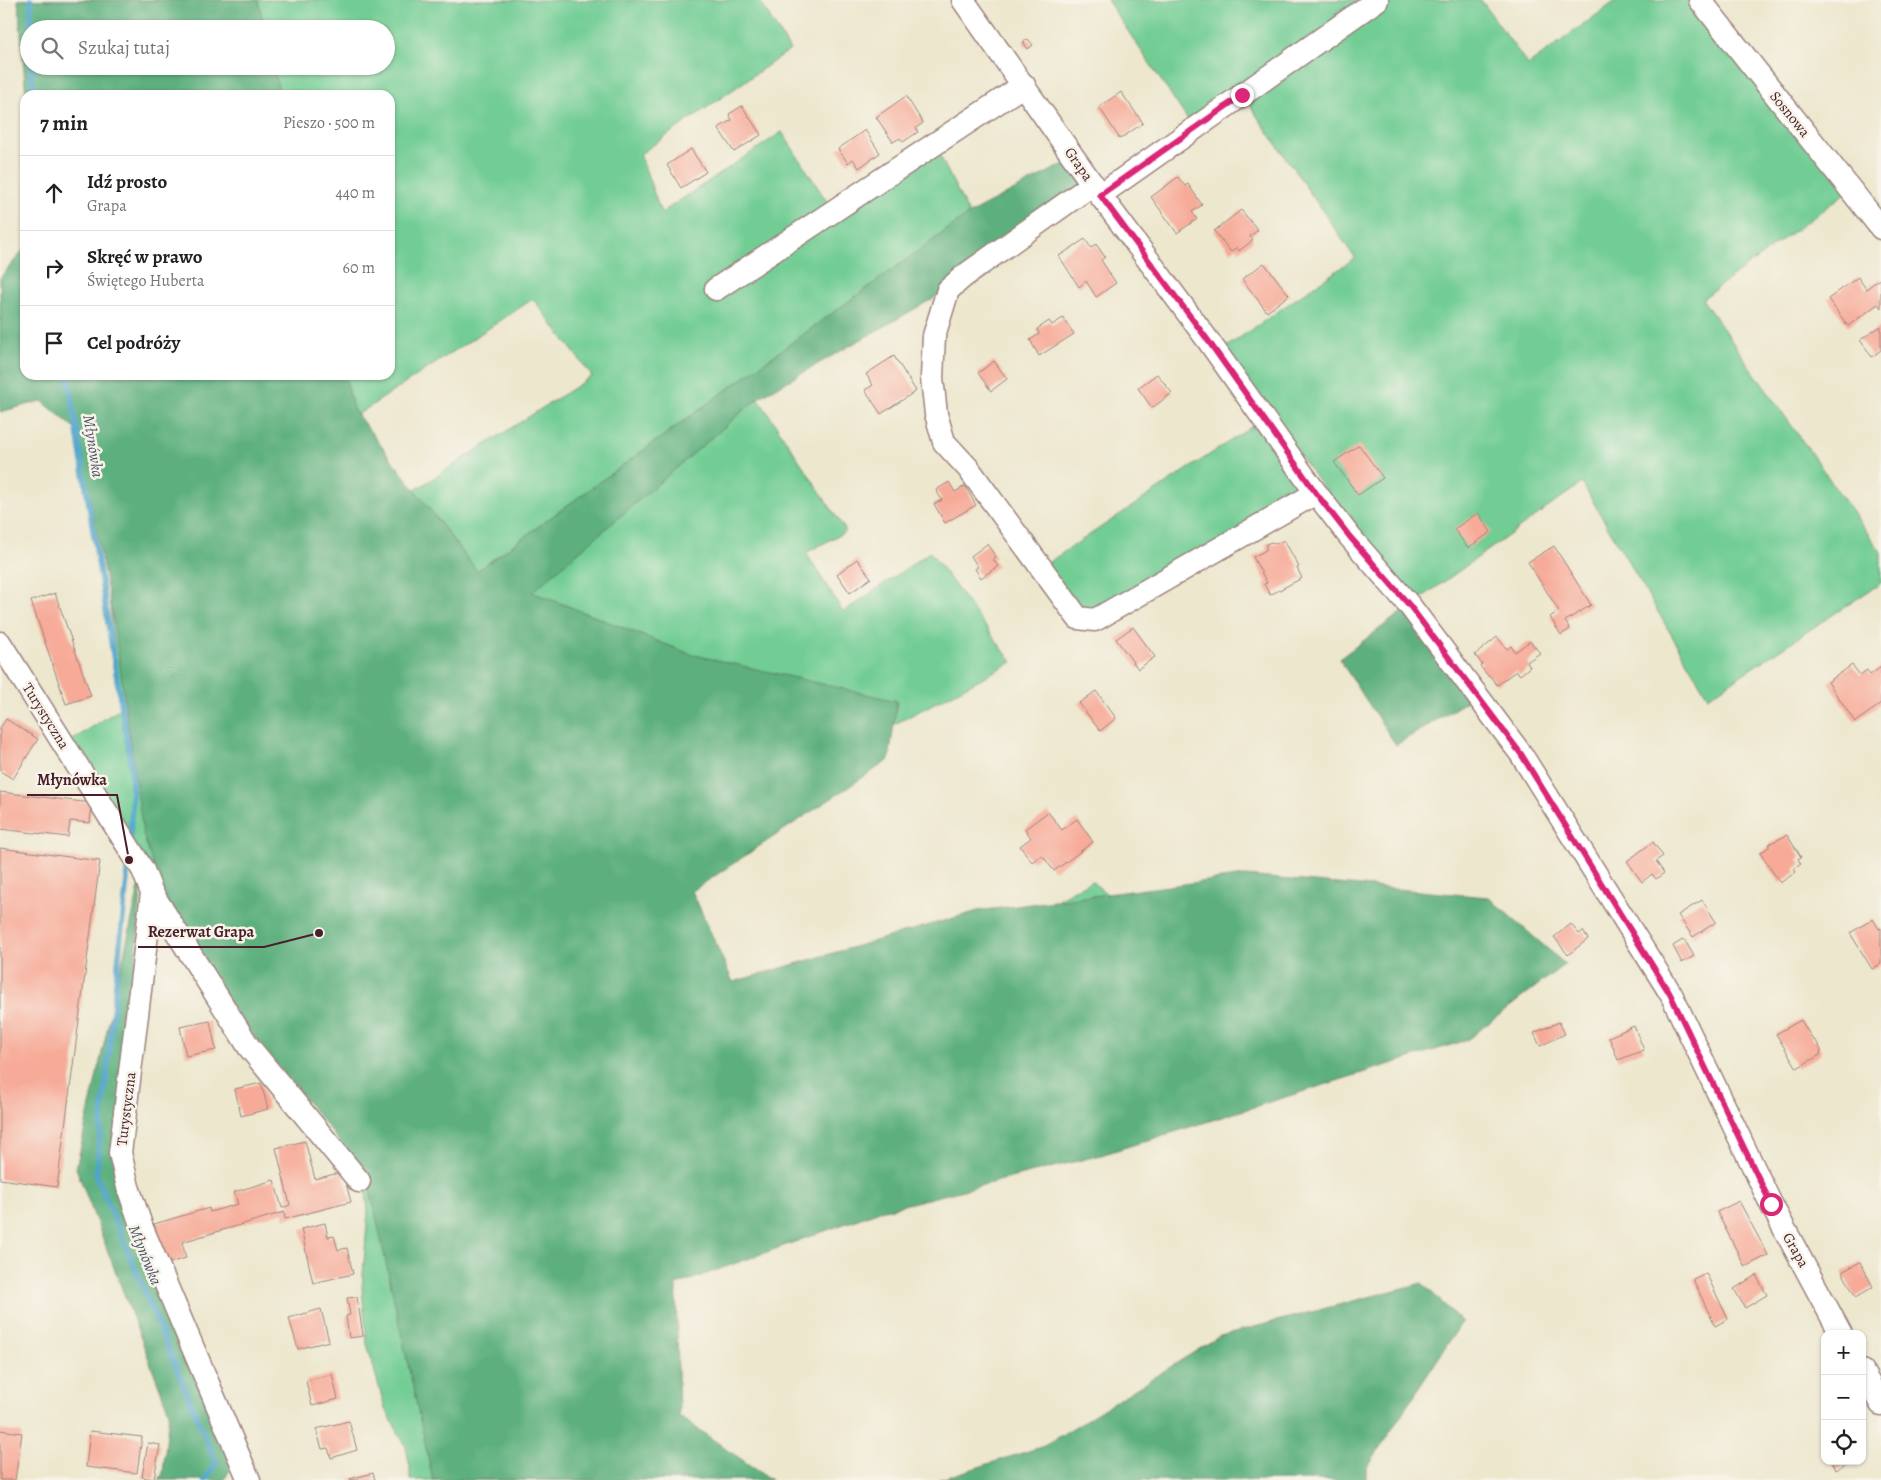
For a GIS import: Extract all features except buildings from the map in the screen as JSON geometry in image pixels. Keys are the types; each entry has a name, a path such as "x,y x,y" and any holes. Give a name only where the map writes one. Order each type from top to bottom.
{"street":[{"name":"Grapa","path":"963,0 1097,190 1213,347 1316,493 1350,537 1410,606 1521,754 1670,994 1771,1204 1839,1330"},
{"path":"1316,493 1095,620 1078,618 968,468 944,442 936,414 932,378 934,336 948,290 964,276 1097,190 1377,0"},
{"name":"Sosnowa","path":"1700,0 1881,228"},
{"path":"716,289 1024,84"},
{"name":"Turystyczna","path":"0,643 143,870 152,894 249,1047 359,1182"},
{"name":"Turystyczna","path":"152,894 120,1153 128,1187 142,1228 250,1480"},
{"path":"1864,1375 1881,1404"}],"green space":[{"path":"18,0 759,0 790,50 640,154 661,213 782,132 833,211 934,144 969,214 477,571 415,490 592,376 533,299 342,425 404,600 690,654 531,592 758,398 846,531 806,553 843,612 930,552 1012,662 723,815 649,997 974,945 1091,881 1121,905 652,1264 625,1480 410,1480 410,1467 406,1447 385,1408 367,1344 362,1288 368,1211 363,1167 65,745 121,708 86,380 395,380 395,90 27,90 25,75 395,75 395,20 20,21"},
{"path":"18,0 258,0 263,20 20,20 20,24"},
{"path":"1107,0 1366,0 1192,126"},
{"path":"1387,0 1481,0 1528,65 1617,0 1696,0 1847,192 1702,299 1881,552 1881,583 1708,697 1582,483 1410,606 1222,350 1355,258 1246,100"},
{"path":"24,75 275,75 279,90 26,90"},
{"path":"1075,158 1093,184 948,290 758,398 532,592 690,654 897,701 889,760 692,891 733,982 978,911 1245,876 1488,897 1565,964 1467,1040 1101,1155 880,1211 676,1285 679,1416 771,1480 433,1480 367,1175 246,1027 174,930 143,834 114,623 77,430 42,401 0,412 0,278 20,254 20,380 346,380 353,409 477,571 969,214"},
{"path":"1260,421 1310,492 1092,610 1082,609 1046,564"},
{"path":"1410,606 1477,695 1396,745 1339,659"},
{"path":"143,870 120,1153 239,1455 224,1480 159,1480 163,1473 169,1412 76,1168"},
{"path":"1422,1283 1462,1322 1366,1469 1366,1480 938,1480 1044,1446 1220,1336"}],"waterway":[{"name":"Młynówka","path":"31,0 31,20"},
{"name":"Młynówka","path":"32,75 33,90"},
{"name":"Młynówka","path":"69,380 132,772 130,836"},
{"name":"Młynówka","path":"129,860 96,1175 216,1463 205,1480"}],"place":[{"name":"Młynówka","path":"129,860"},
{"name":"Rezerwat Grapa","path":"319,933"}],"route":[{"path":"1242,95 1100,195 1207,339 1316,493 1350,537 1410,606 1521,754 1670,994 1771,1204"}]}
